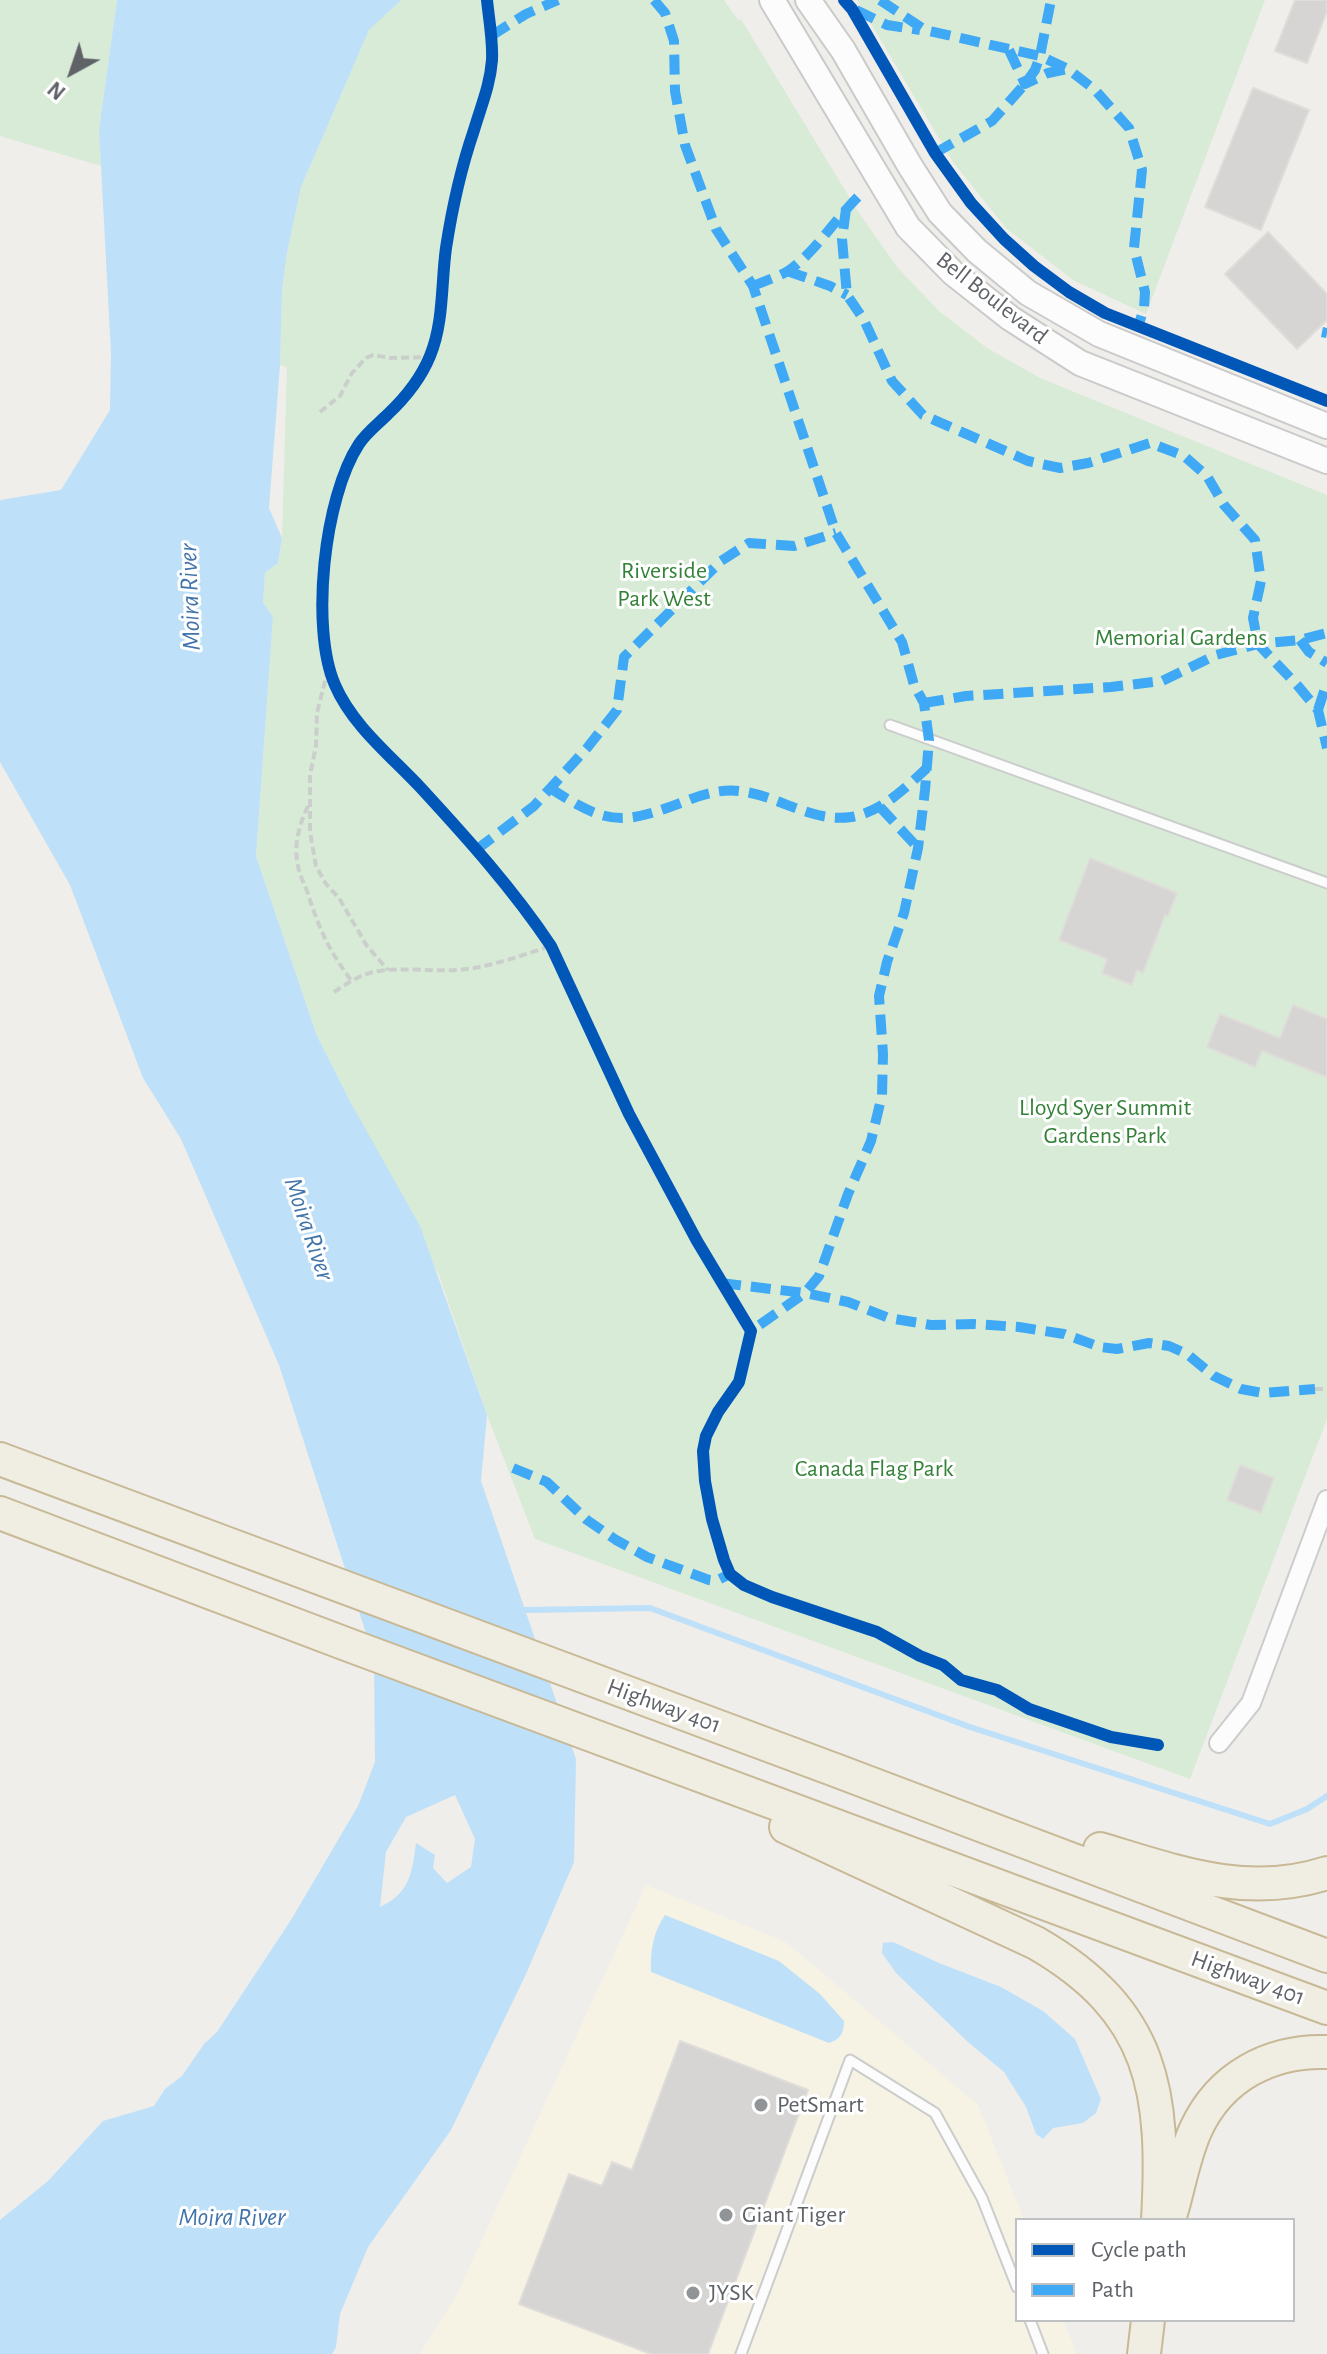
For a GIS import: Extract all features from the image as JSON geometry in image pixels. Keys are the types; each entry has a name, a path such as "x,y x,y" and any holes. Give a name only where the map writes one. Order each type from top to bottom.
{"highway":[{"name":"Highway 401","path":"0,1459 1327,1956"},
{"name":"Highway 401","path":"0,1513 1327,2008"},
{"path":"630,1749 814,1841 1036,1943 1089,1980 1120,2012 1130,2028 1153,2085 1160,2153 1158,2218"},
{"path":"835,1770 1212,1881 1250,1884 1281,1882 1327,1873"},
{"path":"1171,2218 1196,2129 1217,2096 1244,2072 1259,2065 1296,2054 1327,2052"},
{"path":"1144,2354 1148,2322"}],"main road":[{"name":"Bell Boulevard","path":"772,0 908,227 953,273 1010,318 1080,363 1327,461"},
{"name":"Bell Boulevard","path":"808,0 843,50 940,213 988,260 1028,293 1099,334 1327,426"}],"street":[{"path":"1219,1743 1251,1703 1327,1500"}],"lane":[{"path":"890,725 1327,883"},
{"path":"741,2354 850,2060 935,2113 982,2198 1015,2282"},
{"path":"1031,2322 1043,2354"}],"path":[{"path":"320,412 340,396 352,373 366,358 373,355 390,358 430,357"},
{"path":"328,669 317,713 316,746 310,775 310,832 316,866 367,946 388,970"},
{"path":"309,804 300,821 296,846 299,870 323,938 351,980"},
{"path":"334,992 351,980 370,973 468,969 551,946"},
{"path":"1315,1389 1327,1389"}],"shaded area":[{"path":"646,1885 786,1942 978,2105 1023,2218 1015,2218 1015,2322 1064,2322 1077,2354 420,2354 457,2294"}],"green space":[{"path":"0,0 117,0 99,129 101,166 0,136"},
{"name":"Riverside Park West","path":"391,0 724,0 738,20 741,19 857,210 897,267 939,311 987,348 1040,378 1327,495 1327,1419 1190,1779 535,1539 487,1415 439,1275 317,1036 256,856 273,617 263,602 265,573 278,563 282,538 287,367 280,365 282,290 287,253 301,187 369,30"},
{"path":"857,0 1265,0 1146,314 1073,280 1006,228 953,162"}],"water":[{"name":"Moira River","path":"117,0 401,0 369,30 301,187 287,253 269,508 282,538 278,563 265,573 263,602 273,617 256,856 317,1036 420,1226 487,1415 481,1481 576,1759 574,1862 526,1974 451,2130 368,2247 340,2314 336,2347 332,2354 0,2354 0,2220 48,2181 103,2121 154,2106 165,2089 182,2076 204,2044 217,2032 291,1920 358,1806 375,1762 374,1658 279,1365 181,1139 143,1078 70,885 0,762 0,500 61,490 110,410 111,353 99,129","holes":["455,1795 475,1839 471,1867 447,1883 433,1868 435,1855 416,1843 404,1889 380,1907 386,1852 406,1817"]},
{"path":"665,1915 779,1961 820,1994 844,2021 841,2035 829,2043 651,1972 653,1942"},
{"path":"893,1942 1001,1987 1043,2011 1075,2039 1101,2099 1096,2113 1083,2123 1053,2128 1043,2139 1036,2134 1026,2107 1004,2072 896,1973 882,1953 883,1943"}],"building":[{"path":"1295,0 1327,0 1327,11 1307,63 1275,51"},
{"path":"1253,88 1309,110 1261,230 1205,207"},
{"path":"1268,232 1327,294 1327,320 1297,349 1225,274"},
{"path":"1090,858 1177,893 1168,916 1165,915 1143,973 1137,970 1132,985 1102,973 1107,959 1059,940"},
{"path":"1293,1005 1327,1019 1327,1077 1262,1051 1255,1067 1207,1047 1220,1014 1280,1038"},
{"path":"1240,1465 1274,1478 1261,1513 1227,1500"},
{"path":"680,2041 808,2090 708,2354 651,2354 519,2304 569,2174 602,2186 612,2162 632,2170"}],"waterway":[{"path":"525,1610 650,1608 970,1727 1270,1824 1307,1809 1327,1796"}],"marked path":[{"path":"491,36 526,14 558,0"},
{"path":"654,0 665,13 674,41 675,91 685,145 716,229 753,286 836,533 902,642 914,685 924,703 929,740 918,848 904,913 879,996 882,1095 871,1141 848,1194 819,1276 805,1293 751,1331"},
{"path":"880,0 925,30 1040,56 1068,69 1095,90 1129,128 1142,170 1134,248 1145,292 1138,327"},
{"path":"935,153 992,121 1025,84 1040,56 1051,0"},
{"path":"856,10 887,25 920,30"},
{"path":"1009,50 1025,84 1048,73 1068,69"},
{"path":"753,286 784,273 798,263 862,193"},
{"path":"846,209 842,239 847,295 864,320 892,381 923,415 1028,461 1060,468 1088,463 1150,443 1184,456 1207,476 1224,505 1255,540 1261,581 1253,618 1258,644 1318,710 1327,748"},
{"path":"787,271 847,295"},
{"path":"1322,332 1327,333"},
{"path":"476,850 534,806 587,748 617,710 624,657 721,561 749,543 794,546 836,533"},
{"path":"924,703 966,696 1162,681 1216,655 1258,644 1300,640 1327,633"},
{"path":"1300,640 1309,652 1327,663"},
{"path":"1318,710 1327,682"},
{"path":"550,788 587,809 616,818 646,814 719,791 753,794 836,818 862,814 883,805 927,768"},
{"path":"880,807 918,848"},
{"path":"721,1283 805,1293 848,1302 889,1318 931,1325 1019,1327 1064,1334 1100,1347 1117,1349 1149,1343 1169,1346 1187,1354 1214,1376 1241,1389 1263,1393 1315,1389"},
{"path":"513,1468 547,1482 587,1520 647,1557 709,1580 716,1581 730,1574"}],"cycle path":[{"path":"487,0 491,69 454,204 435,343 412,387 359,444 347,467 329,529 324,563 323,631 335,685 362,727 472,844 551,946 629,1114 697,1241 751,1331 739,1382 718,1412 706,1436 703,1451 712,1519 730,1574 744,1585 772,1597 877,1632 943,1665 961,1680 997,1690 1029,1709 1111,1737 1158,1745"},
{"path":"844,0 935,153 971,203 1034,266 1105,313 1327,401"}],"place":[{"name":"PetSmart","path":"761,2105"},
{"name":"Giant Tiger","path":"726,2215"},
{"name":"JYSK","path":"693,2293"}],"park label":[{"name":"Memorial Gardens","path":"1181,638"},
{"name":"Lloyd Syer Summit Gardens Park","path":"1105,1122"},
{"name":"Canada Flag Park","path":"874,1469"}]}
